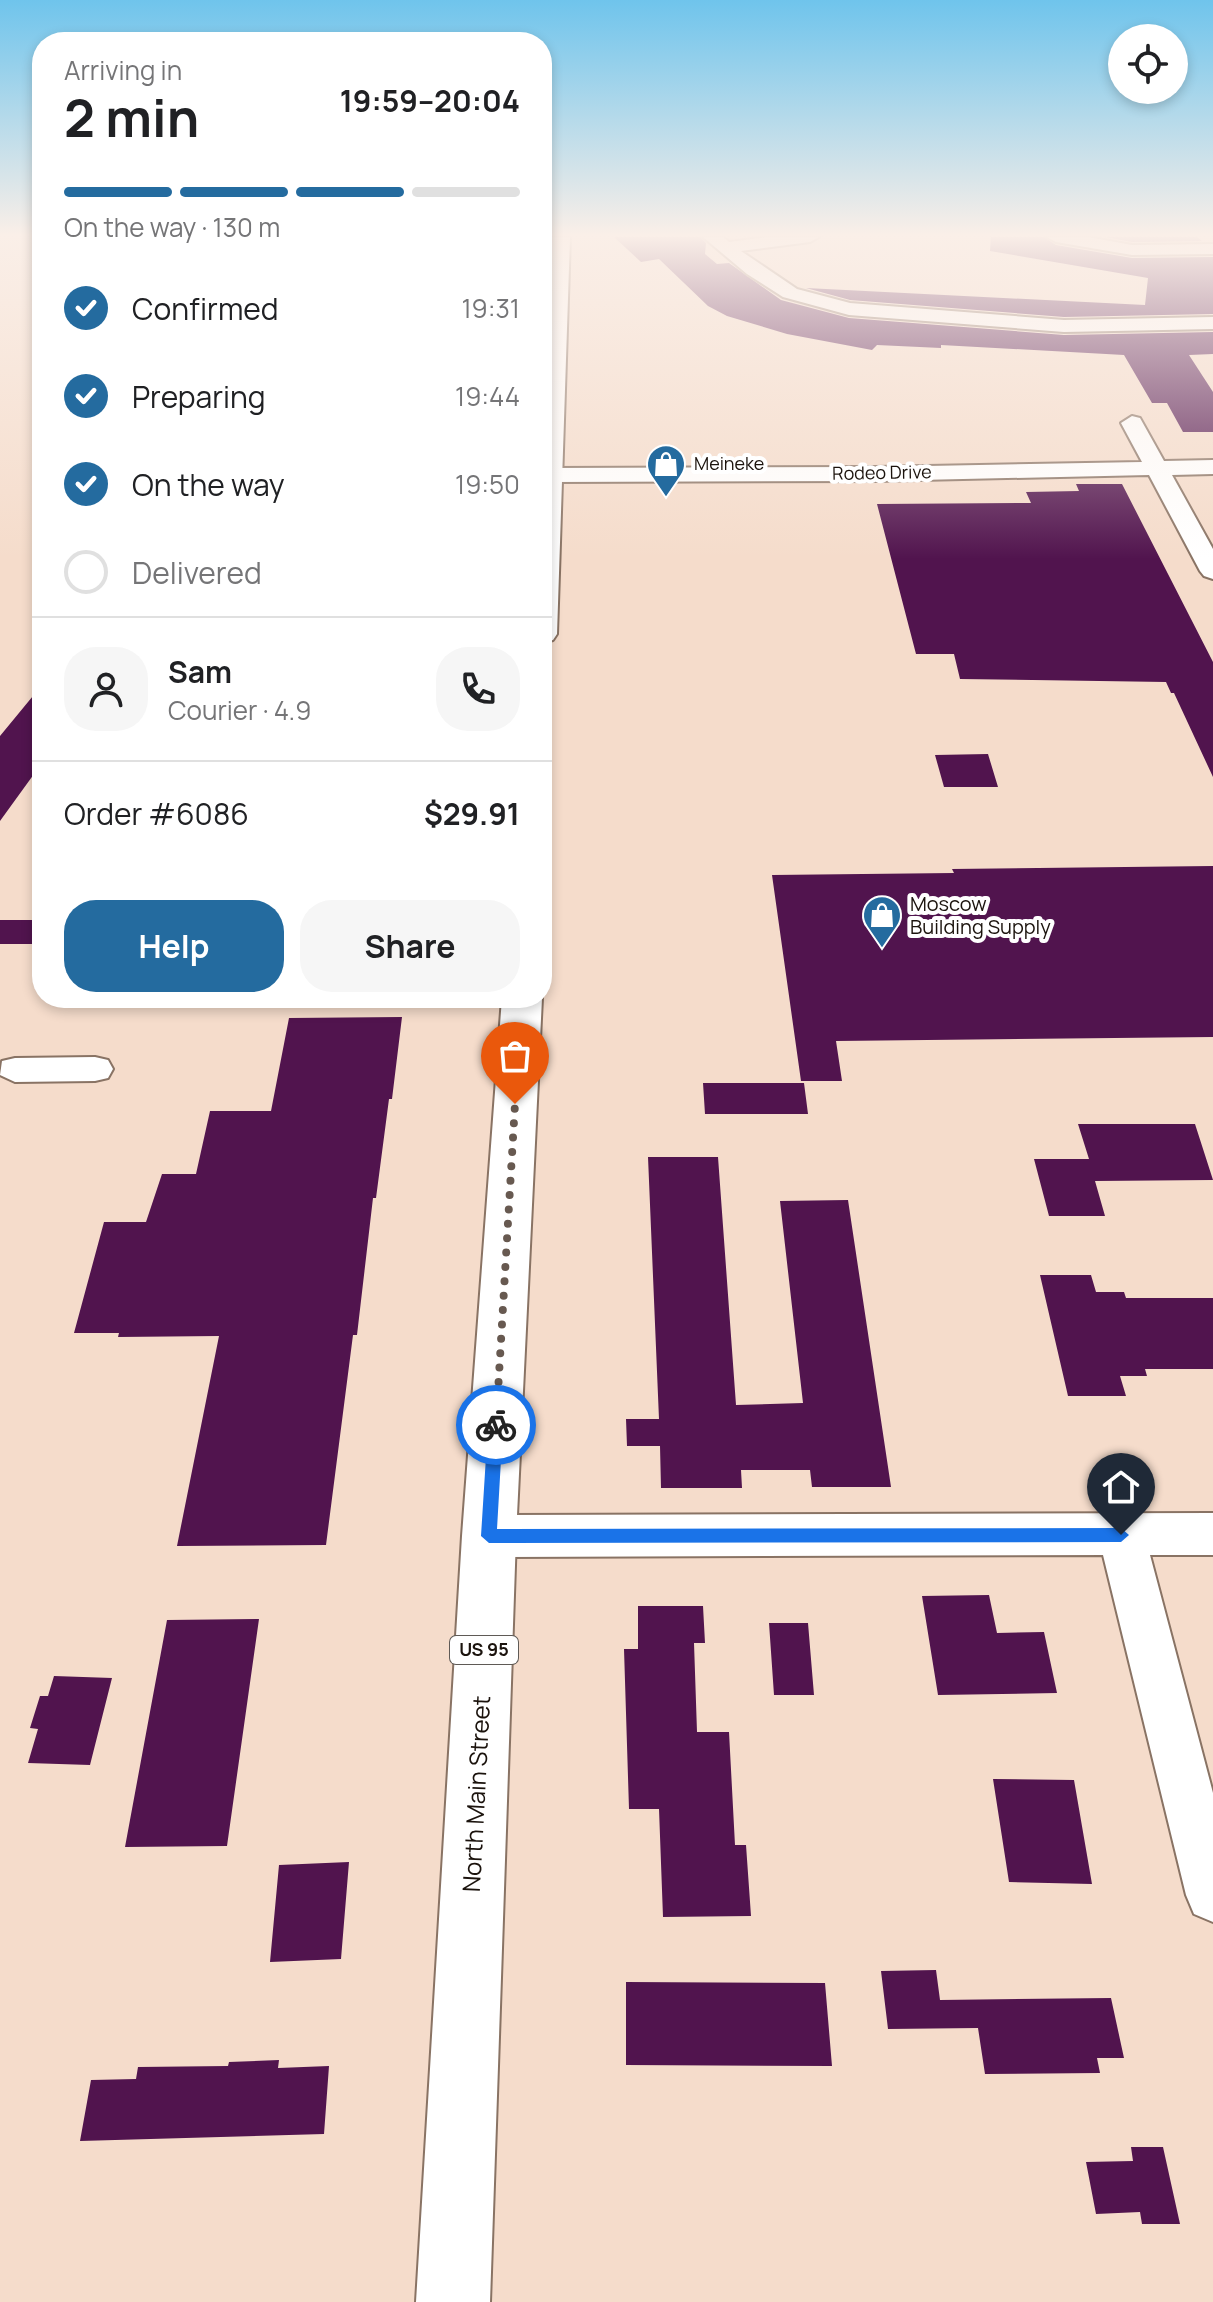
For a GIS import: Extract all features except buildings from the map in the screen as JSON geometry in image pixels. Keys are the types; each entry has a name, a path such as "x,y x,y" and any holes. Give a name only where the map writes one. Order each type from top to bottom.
{"highway":[{"path":"552,385 554,344"},
{"name":"North Main Street","path":"453,2302 489,1536 521,1008"}],"street":[{"path":"1132,423 1213,571"},
{"name":"Rodeo Drive","path":"552,475 875,474 1213,467"},
{"path":"15,1070 95,1069"},
{"path":"489,1536 1213,1534"},
{"path":"1121,1535 1213,1895"}],"way so far":[{"path":"496,1425 515,1104"}],"place":[{"name":"Meineke","path":"666,498"},
{"name":"Moscow Building Supply","path":"882,949"}],"route":[{"path":"496,1425 489,1536 1121,1535"}]}
